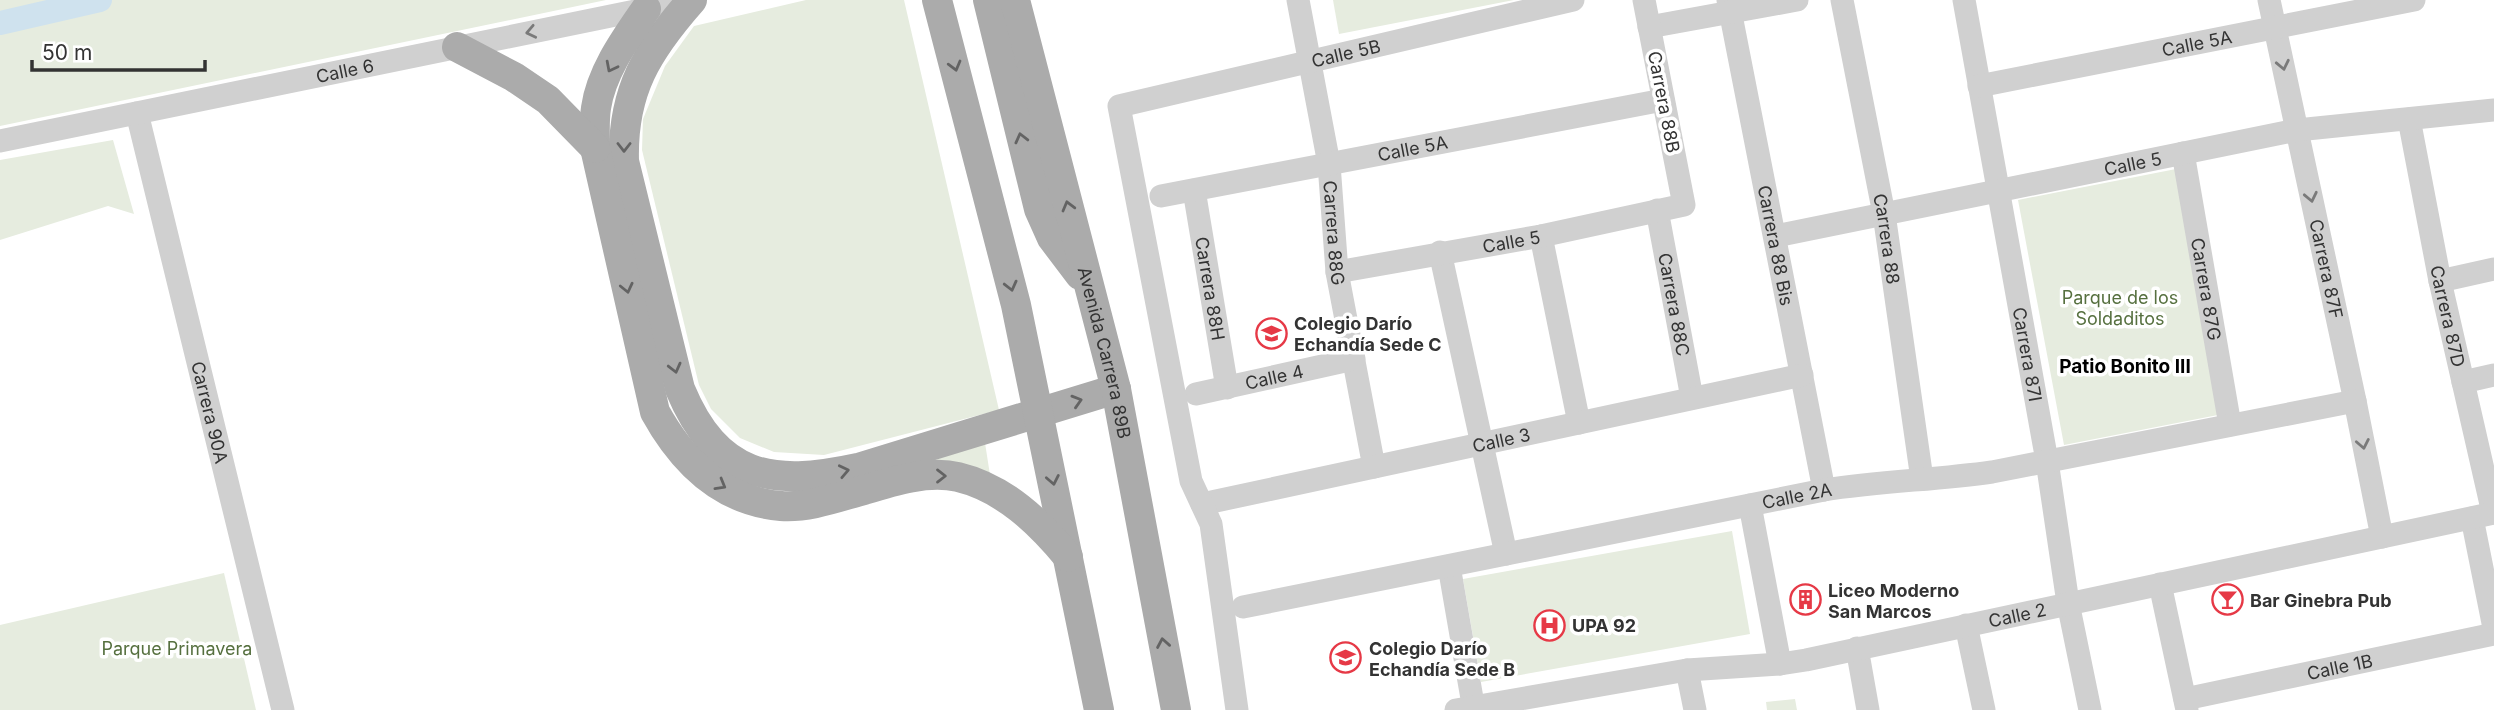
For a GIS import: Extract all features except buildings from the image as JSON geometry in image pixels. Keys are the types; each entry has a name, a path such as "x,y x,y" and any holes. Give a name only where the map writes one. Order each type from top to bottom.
{"main road":[{"path":"690,0 653,48 628,102 623,136 624,161 680,389 691,416 705,437 727,457 753,471 785,478 815,477 858,468 1116,389"},
{"path":"937,0 985,180 1039,413 1099,710"},
{"path":"988,0 1039,209 1052,238 1089,286"},
{"name":"Avenida Carrera 89B","path":"1014,0 1116,389 1176,710"},
{"path":"646,9 605,79 596,107 595,148 656,412 670,438 687,460 708,478 732,492 759,502 783,506 812,503 916,477 956,477 984,486 1014,504 1042,527 1068,557"},
{"path":"457,47 514,77 548,100 595,148"}],"street":[{"name":"Calle 6","path":"0,142 690,0"},
{"name":"Carrera 88G","path":"1298,0 1329,164 1338,272 1374,467"},
{"name":"Calle 5B","path":"1202,504 1191,481 1119,106 1573,0"},
{"name":"Carrera 88B","path":"1644,0 1684,205"},
{"path":"1649,27 1729,6 1797,0"},
{"name":"Carrera 88","path":"1842,0 1884,214 1922,479"},
{"name":"Carrera 87I","path":"1964,0 2047,461 2068,603 2090,710"},
{"name":"Carrera 87F","path":"2269,0 2382,537"},
{"name":"Calle 5A","path":"1979,86 2414,0"},
{"name":"Carrera 88 Bis","path":"1729,6 1824,489"},
{"name":"Calle 5A","path":"1161,196 1663,100"},
{"name":"Calle 5","path":"1776,236 2297,130 2494,110"},
{"name":"Carrera 90A","path":"137,113 283,710"},
{"name":"Carrera 87D","path":"2409,119 2440,281 2463,382 2486,515 2494,628"},
{"name":"Carrera 87G","path":"2183,153 2230,425"},
{"name":"Carrera 88H","path":"1194,190 1227,388"},
{"name":"Calle 5","path":"1338,272 1541,236 1684,205"},
{"name":"Carrera 88C","path":"1657,210 1692,398"},
{"path":"1541,236 1579,423"},
{"path":"1440,252 1506,554"},
{"path":"2440,281 2494,269"},
{"name":"Calle 4","path":"1196,394 1354,359"},
{"name":"Calle 3","path":"1202,504 1802,375"},
{"path":"2463,382 2494,375"},
{"name":"Calle 2A","path":"1242,607 1824,489 1878,482 1957,477 2355,401"},
{"path":"1202,504 1211,524 1237,710"},
{"path":"1750,505 1780,664"},
{"name":"Calle 2","path":"1468,709 1584,699 1687,670 1780,664 2486,515"},
{"path":"1449,566 1468,709"},
{"path":"2160,584 2186,705"},
{"path":"1966,625 1983,710"},
{"name":"Calle 1B","path":"2186,705 2494,634"},
{"path":"1857,648 1868,710"},
{"path":"1687,670 1695,710"}],"green space":[{"path":"0,0 606,0 0,126"},
{"path":"806,0 904,0 999,410 824,455 774,452 740,438 711,409 699,385 642,150 643,119 665,66 694,26"},
{"path":"1333,0 1514,0 1339,34"},
{"path":"113,140 134,214 108,206 0,240 0,160"},
{"name":"Parque de los Soldaditos","path":"2176,169 2223,414 2064,445 2018,200"},
{"path":"985,443 990,475 921,455"},
{"path":"1732,531 1750,634 1481,682 1463,579"},
{"name":"Parque Primavera","path":"224,573 256,710 0,710 0,625"},
{"path":"1795,699 1797,710 1767,710 1766,702"}],"waterway":[{"path":"0,23 100,0"}],"place":[{"name":"Colegio Darío Echandía Sede C","path":"1271,333"},
{"name":"Liceo Moderno San Marcos","path":"1805,600"},
{"name":"Bar Ginebra Pub","path":"2227,600"},
{"name":"UPA 92","path":"1549,625"},
{"name":"Colegio Darío Echandía Sede B","path":"1346,658"}],"district":[{"name":"Patio Bonito III","path":"2125,366"}]}
